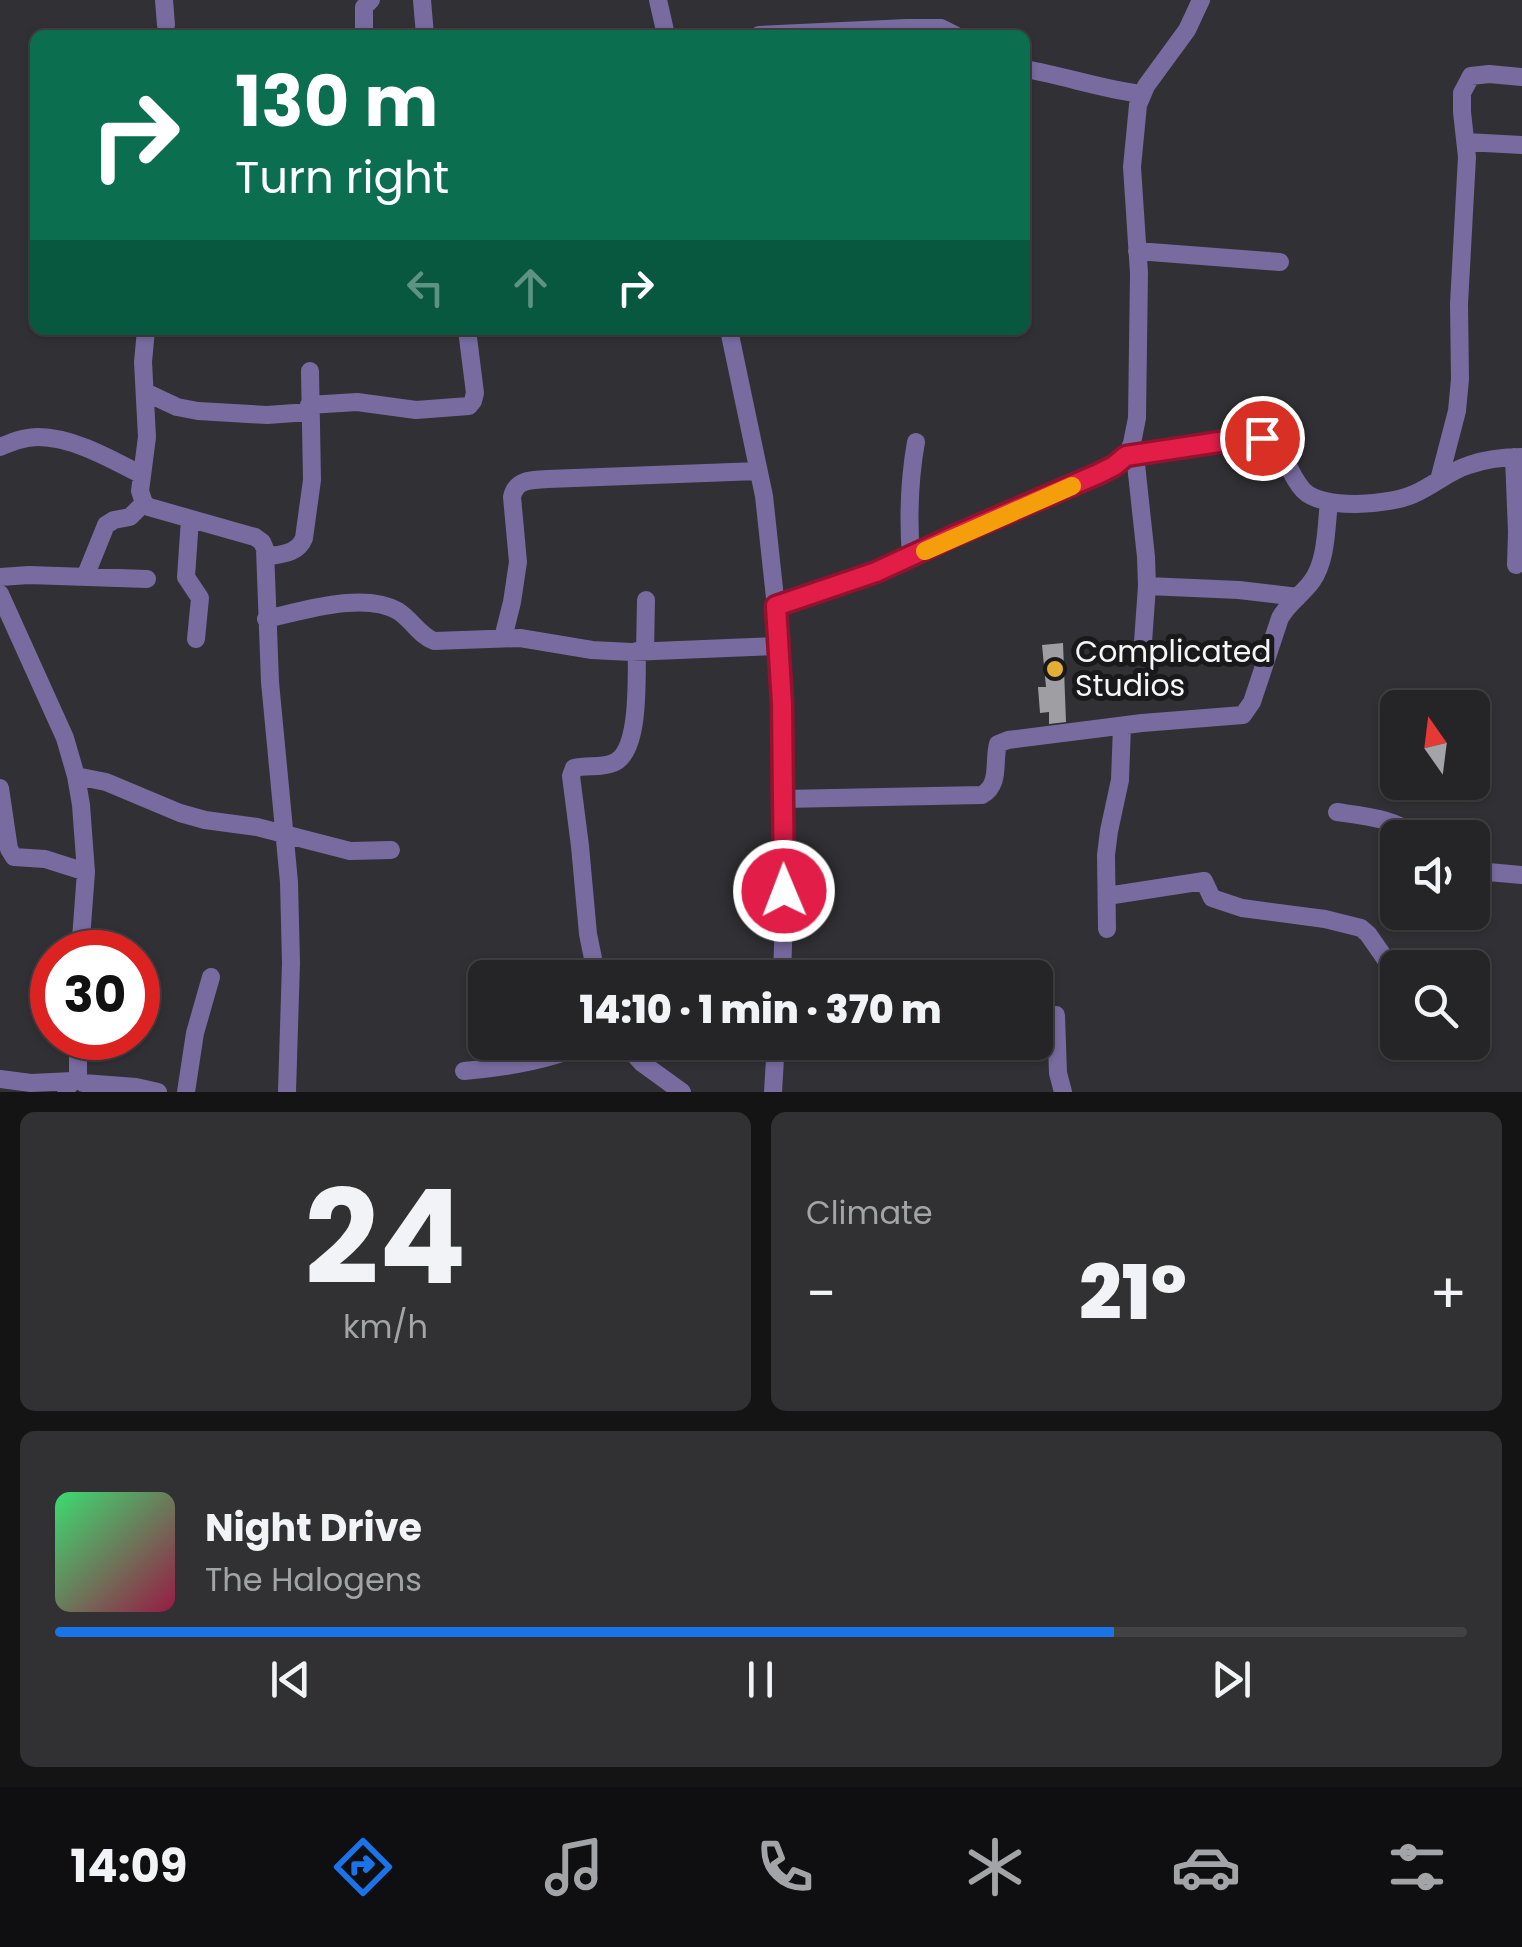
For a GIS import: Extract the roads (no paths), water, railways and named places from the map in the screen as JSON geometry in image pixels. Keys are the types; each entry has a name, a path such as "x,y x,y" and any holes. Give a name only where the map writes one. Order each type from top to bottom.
{"street":[{"path":"164,0 166,24"},
{"path":"364,30 364,7 371,0"},
{"path":"422,0 425,30"},
{"path":"658,0 665,30"},
{"path":"1143,642 1147,586 1131,455 1137,418 1139,296 1132,147 1142,94 1187,30 1201,0"},
{"path":"865,30 945,30"},
{"path":"1030,70 1142,94"},
{"path":"1439,480 1457,410 1460,380 1459,304 1467,172 1462,93 1471,76 1522,77"},
{"path":"1466,142 1522,145"},
{"path":"1138,251 1280,262"},
{"path":"144,504 140,491 147,437 146,335"},
{"path":"145,392 177,407 198,411 267,415 357,402 416,410 462,408 469,406 475,393 468,335"},
{"path":"730,335 769,533 776,606 782,704 782,960"},
{"path":"266,557 295,550 304,538 312,480 310,371"},
{"path":"0,447 35,436 50,438 110,458 142,475"},
{"path":"776,606 841,586 911,557 1098,474 1131,455 1239,439 1277,443 1302,489 1328,502 1398,500 1466,466 1518,457 1516,565"},
{"path":"911,557 908,512 916,442"},
{"path":"503,638 518,562 512,498 520,483 758,471"},
{"path":"783,799 982,795 995,778 996,748 1001,742 1243,715 1252,702 1280,618 1319,569 1328,502"},
{"path":"144,504 255,537 262,542 266,557 266,619 289,882 287,1092"},
{"path":"85,577 106,525 130,517 144,504"},
{"path":"190,518 186,577 200,598 196,639"},
{"path":"0,577 147,578"},
{"path":"1147,586 1298,597"},
{"path":"0,594 64,738 76,776 86,872 82,930"},
{"path":"594,960 571,776 574,768 613,764 621,759 634,731 646,600"},
{"path":"266,619 325,606 378,604 396,610 424,637 434,641 503,638 592,650 641,651 778,646"},
{"path":"1107,929 1106,855 1120,780 1122,726"},
{"path":"76,776 106,782 205,820 257,828 350,851 391,850"},
{"path":"0,788 9,849 14,857 45,859 86,872"},
{"path":"1337,812 1390,820"},
{"path":"1490,872 1522,875"},
{"path":"1107,896 1204,881 1214,900 1228,905 1361,928 1380,951"},
{"path":"186,1092 195,1033 211,977"},
{"path":"1056,1015 1058,1074 1063,1092"},
{"path":"77,1085 78,1060"},
{"path":"464,1071 542,1060"},
{"path":"639,1060 682,1092"},
{"path":"773,1092 775,1060"},
{"path":"0,1079 136,1087 158,1092"}],"place":[{"name":"Complicated Studios","path":"1055,669"}]}
